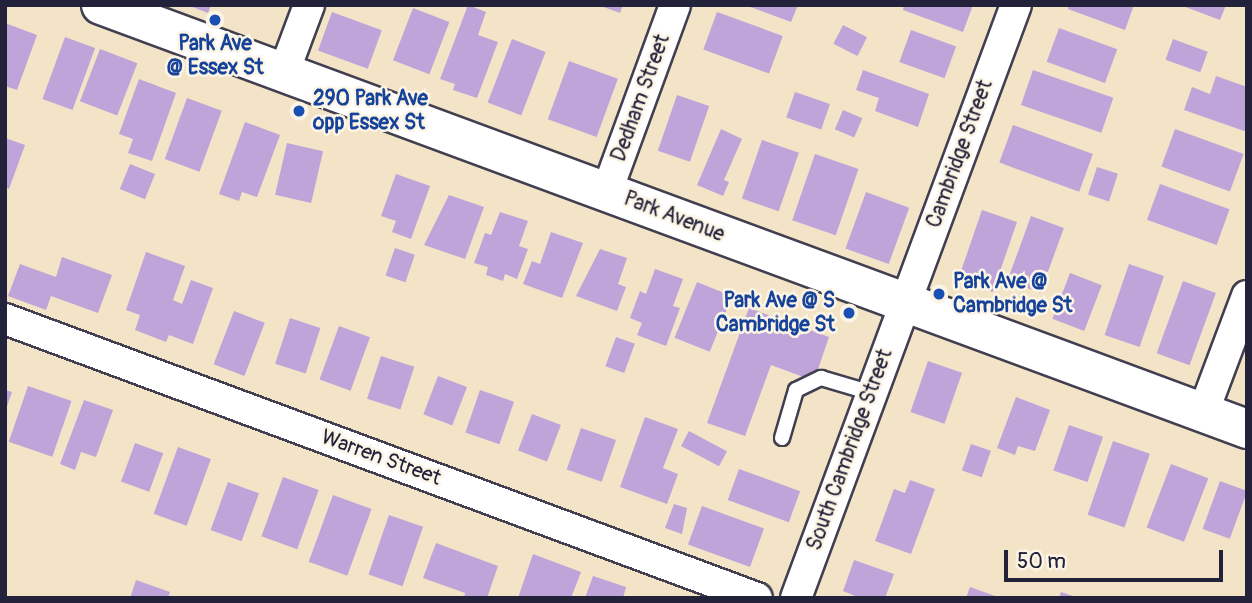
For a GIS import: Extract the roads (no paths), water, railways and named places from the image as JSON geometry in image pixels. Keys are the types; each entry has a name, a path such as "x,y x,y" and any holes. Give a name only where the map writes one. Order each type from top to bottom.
{"main road":[{"name":"Park Avenue","path":"101,5 1247,429"}],"street":[{"path":"284,72 309,5"},
{"name":"Dedham Street","path":"607,191 675,5"},
{"name":"Cambridge Street","path":"905,303 1016,5"},
{"path":"1203,413 1247,296"},
{"name":"South Cambridge Street","path":"796,598 905,303"},
{"name":"Warren Street","path":"5,319 757,598"}],"lane":[{"path":"782,438 796,390 821,378 872,393"}],"place":[{"name":"Park Ave @ Essex St","path":"215,20"},
{"name":"290 Park Ave opp Essex St","path":"299,111"},
{"name":"Park Ave @ Cambridge St","path":"939,294"},
{"name":"Park Ave @ S Cambridge St","path":"849,313"}]}
